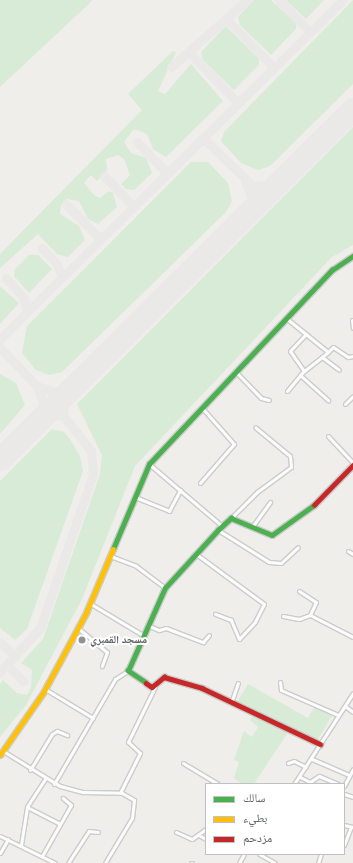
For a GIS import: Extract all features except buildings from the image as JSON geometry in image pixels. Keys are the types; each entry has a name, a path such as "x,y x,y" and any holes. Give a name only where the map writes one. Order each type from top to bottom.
{"main road":[{"path":"1,753 45,690 91,604 113,556 149,464 201,407 332,270 353,256"},
{"path":"320,744 202,688 164,677 155,687 128,671 141,634 165,588 222,526 231,518 251,528 272,535 309,511 353,464"}],"street":[{"path":"286,318 328,352"},
{"path":"352,320 353,328"},
{"path":"304,371 290,351 306,334"},
{"path":"287,391 304,371 333,347 346,356 353,356"},
{"path":"322,357 339,370"},
{"path":"235,371 260,398 269,400"},
{"path":"300,375 328,400"},
{"path":"345,404 353,396"},
{"path":"200,483 234,444 201,407"},
{"path":"231,518 257,492 291,467 290,456 255,427"},
{"path":"328,436 353,464"},
{"path":"149,464 222,526"},
{"path":"135,497 169,511 180,490"},
{"path":"251,528 270,502"},
{"path":"218,530 269,562 281,563 298,547"},
{"path":"348,551 353,554"},
{"path":"196,554 264,604 255,622 239,638 231,620 215,614"},
{"path":"113,556 136,566 165,588"},
{"path":"283,616 299,619 310,615 316,602 299,591"},
{"path":"91,604 141,634"},
{"path":"310,615 353,637"},
{"path":"147,625 159,630 166,628 202,642 209,635"},
{"path":"78,628 107,652 102,666"},
{"path":"54,784 115,679 128,671"},
{"path":"280,682 281,690 338,715"},
{"path":"231,703 238,683"},
{"path":"120,793 140,755 128,742 155,687"},
{"path":"45,690 93,718"},
{"path":"295,783 312,759 353,693"},
{"path":"345,706 353,712"},
{"path":"30,770 52,734 57,732 67,735"},
{"path":"1,753 54,784 83,792 120,793 134,800 135,811 105,863"},
{"path":"312,759 353,780"},
{"path":"288,763 294,761 306,767"},
{"path":"183,763 216,783"},
{"path":"345,784 353,769"},
{"path":"300,777 310,782 318,776 336,783"},
{"path":"20,845 27,807 45,780"},
{"path":"42,856 71,803 63,798"},
{"path":"27,807 60,824"},
{"path":"345,843 352,827"},
{"path":"176,832 189,839 200,836 205,830"},
{"path":"68,863 89,831 98,832"},
{"path":"0,836 55,863"},
{"path":"200,836 205,838"},
{"path":"0,853 8,840"},
{"path":"261,855 275,863"}],"green space":[{"path":"0,0 93,0 0,87"},
{"path":"254,0 271,0 296,23 296,29 271,55 240,25 238,17"},
{"path":"286,0 324,0 306,19"},
{"path":"353,0 353,84 270,166 258,170 241,163 221,141 224,132"},
{"path":"226,26 259,59 259,65 234,90 203,60 201,52"},
{"path":"173,51 176,52 158,91 165,94 191,64 223,101 166,157 153,149 147,134 134,129 124,142 131,153 146,158 152,173 134,190 126,189 121,184 130,175 124,159 118,155 106,159 107,170 97,181 91,175 84,183 95,196 100,198 109,191 113,193 117,207 98,224 88,219 79,201 67,199 61,205 60,214 79,226 85,240 68,257 57,254 38,234 0,268 0,254 142,110 128,94"},
{"path":"353,127 353,245 332,257 135,466 82,599 26,705 0,737 0,684 3,680 17,693 27,695 31,688 32,670 21,663 43,639 100,474 102,455 77,404"},
{"path":"191,162 208,162 228,183 232,201 226,212 62,372 49,375 36,370 22,353 27,326"},
{"path":"29,255 38,255 52,269 29,293 14,276 15,269"},
{"path":"0,287 19,303 0,324"},
{"path":"0,374 16,383 25,405 0,434"},
{"path":"52,429 64,432 70,439 80,456 83,471 27,629 15,640 0,628 0,481"},
{"path":"248,684 308,718 315,706 332,716 316,742 236,704"},
{"path":"252,716 289,731 255,783 242,783 234,778 239,762 234,760 244,731 252,737 258,727 250,720"}],"taxiway":[{"path":"171,67 247,0"},
{"path":"279,0 310,32"},
{"path":"0,339 342,0"},
{"path":"227,19 274,68"},
{"path":"191,54 238,103"},
{"path":"200,140 206,141 252,185 267,186 282,180"},
{"path":"137,142 167,173"},
{"path":"104,176 133,206"},
{"path":"245,181 251,196 248,213"},
{"path":"66,204 100,239"},
{"path":"42,248 57,264 62,277"},
{"path":"6,278 24,298 27,312"},
{"path":"0,348 37,386"},
{"path":"40,420 43,402 37,386 56,392 77,383"},
{"path":"0,672 40,628 93,474 91,451 63,415 64,395"},
{"path":"44,416 63,415"},
{"path":"0,642 15,656"},
{"path":"7,665 23,681"}],"runway":[{"path":"0,459 353,109"}],"traffic: fast":[{"path":"113,549 149,464 332,270 353,256"},
{"path":"146,683 128,671 165,588 218,530 231,518 272,535 314,505"}],"traffic: slow":[{"path":"0,755 43,693 86,613 113,549"}],"traffic: jam":[{"path":"314,505 353,465"},
{"path":"146,683 152,687 164,677 202,688 320,744"}],"place":[{"name":"مسجد القمبري","path":"82,640"}]}
